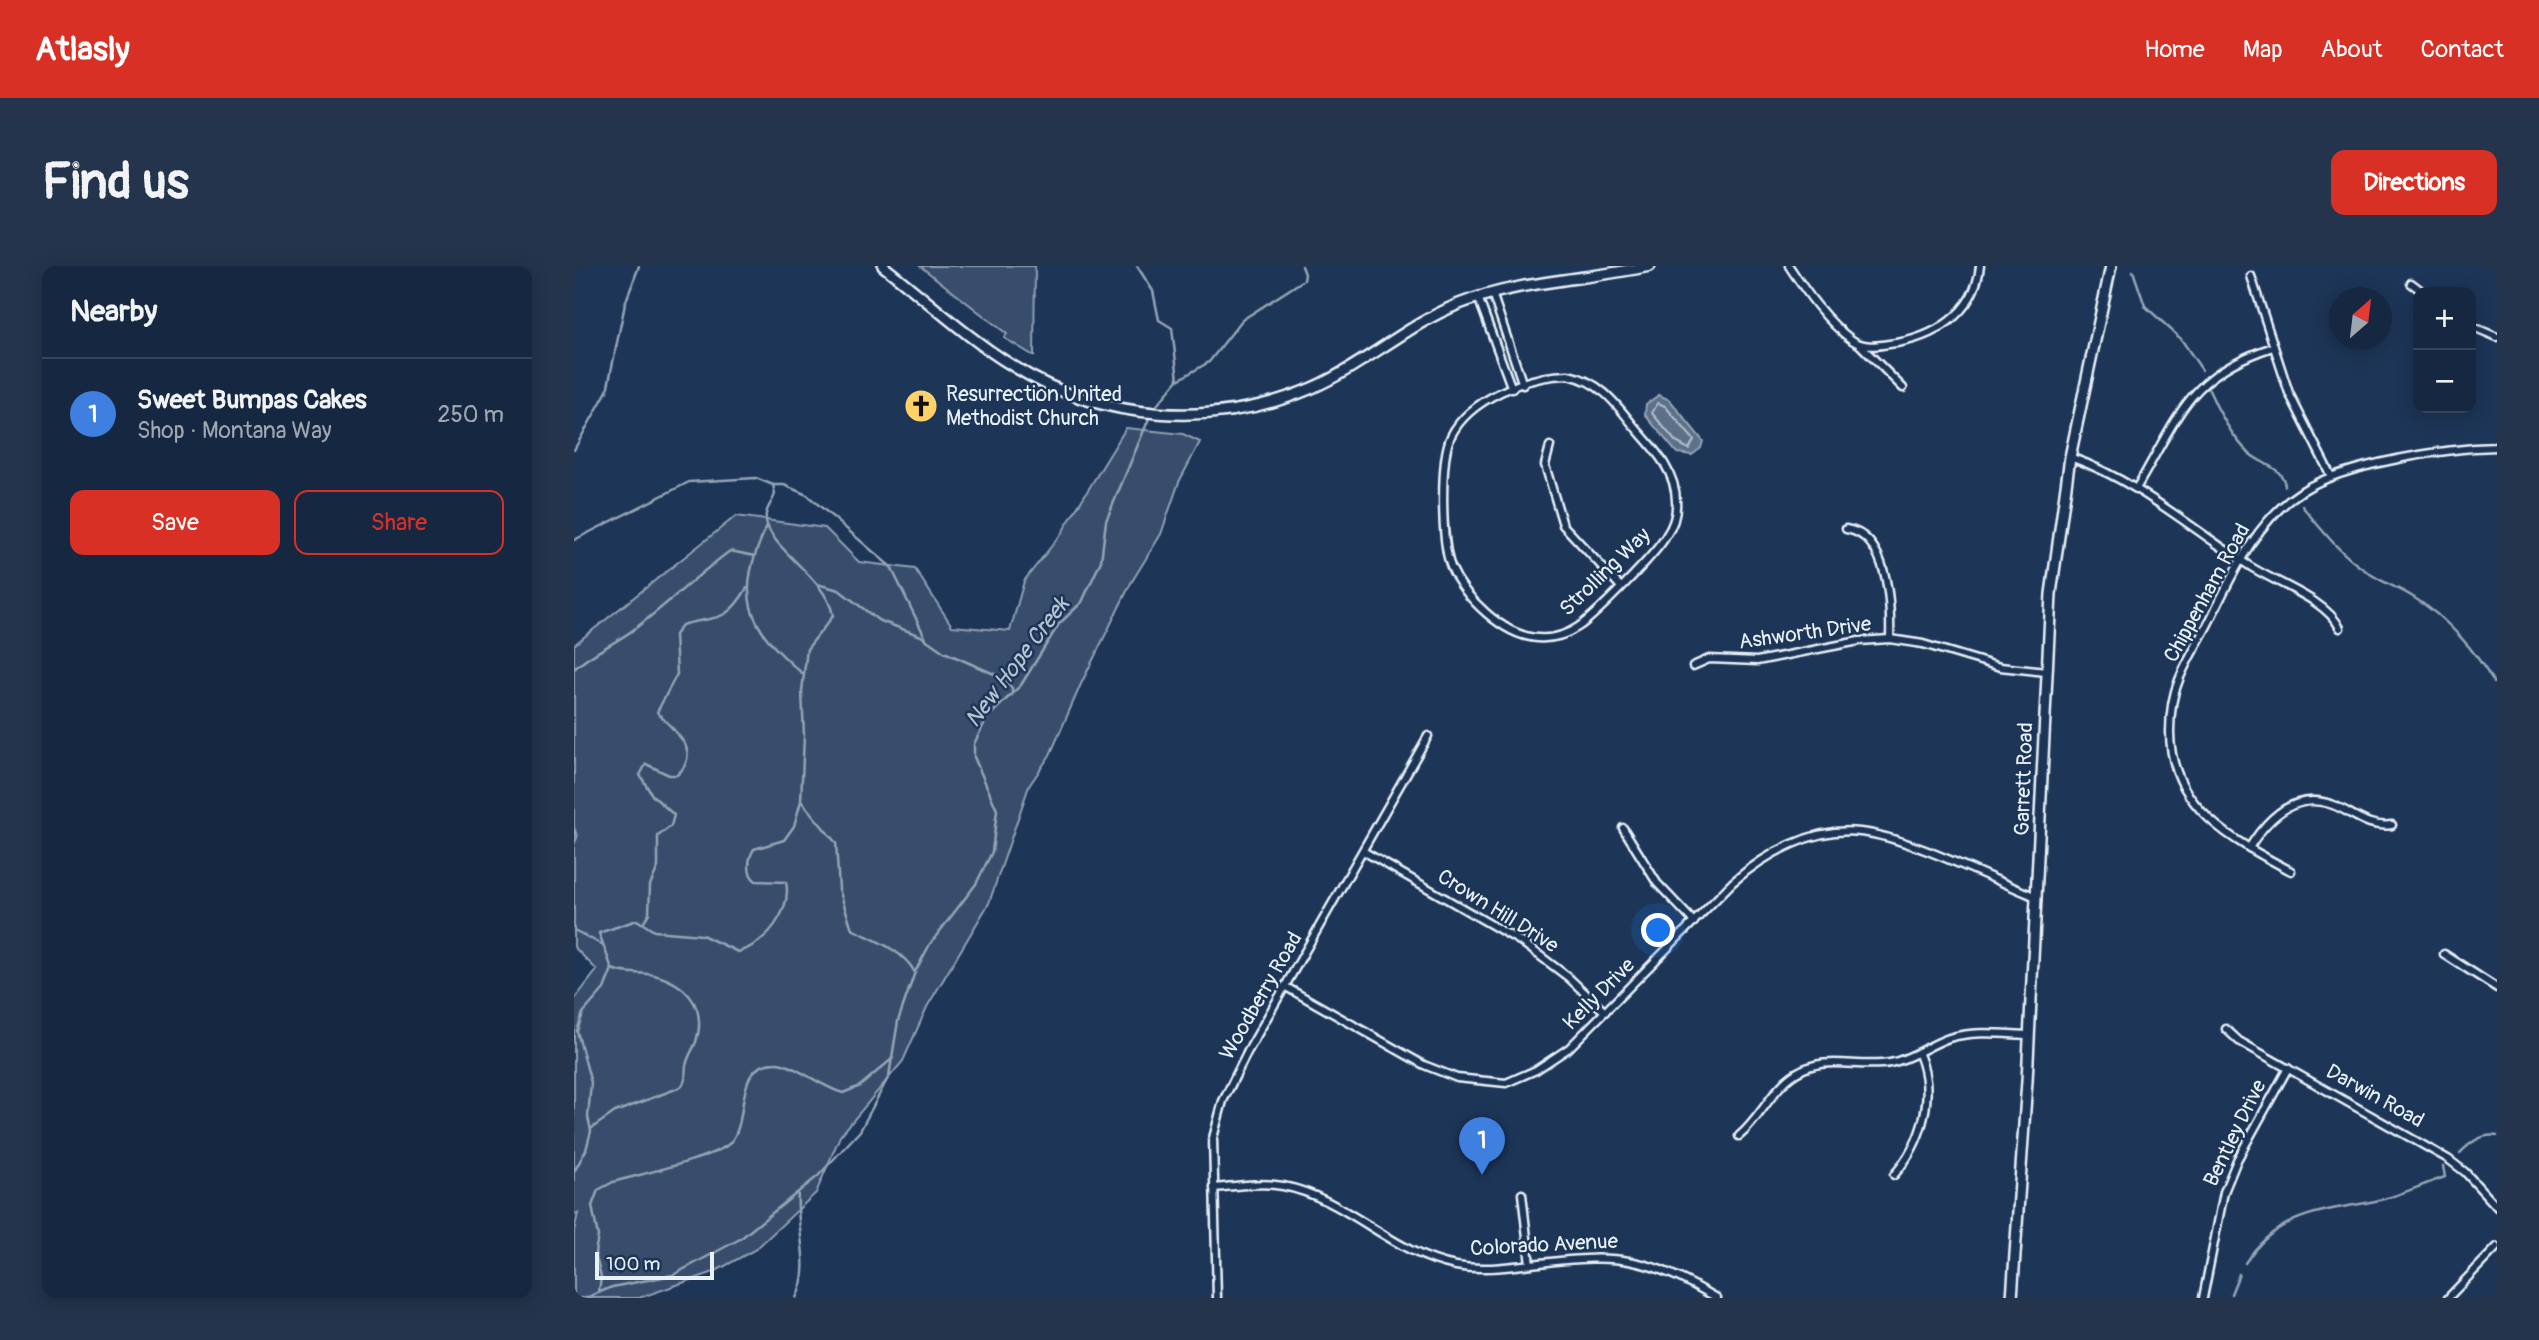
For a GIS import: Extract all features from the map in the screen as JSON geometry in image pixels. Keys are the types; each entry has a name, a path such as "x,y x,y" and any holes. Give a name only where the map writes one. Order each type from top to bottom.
{"street":[{"path":"883,266 1013,366 1066,393 1117,408 1183,415 1243,409 1312,388 1448,309 1492,293 1650,266"},
{"path":"1789,266 1812,299 1903,388"},
{"path":"1857,343 1872,346 1903,343 1941,329 1968,302 1980,266"},
{"name":"Garrett Road","path":"2012,1298 2029,1035 2046,672 2055,553 2070,457 2111,266"},
{"path":"2251,276 2298,414 2331,477"},
{"path":"2412,283 2417,287"},
{"path":"1492,293 1523,385"},
{"path":"1478,298 1512,388"},
{"path":"2476,328 2497,337"},
{"path":"1495,343 1507,339"},
{"path":"2137,487 2194,391 2229,363 2273,347"},
{"name":"Strolling Way","path":"1560,375 1593,383 1614,400 1669,471 1676,496 1673,522 1660,546 1580,626 1560,636 1538,638 1505,626 1456,576 1447,549 1446,451 1455,429 1468,413 1512,388 1523,385 1560,375"},
{"path":"1550,446 1545,465 1563,525 1620,586"},
{"name":"Chippenham Road","path":"2291,871 2220,830 2193,805 2175,767 2170,746 2171,707 2179,680 2241,560 2280,507 2307,488 2331,477 2452,450 2497,447"},
{"path":"2070,457 2095,465 2137,487 2241,560 2329,611 2340,628"},
{"path":"1846,529 1862,535 1882,567 1890,597 1890,639"},
{"name":"Ashworth Drive","path":"1693,666 1709,659 1758,661 1859,641 1890,639 1923,644 2000,667 2046,672"},
{"name":"Woodberry Road","path":"1217,1298 1213,1138 1223,1101 1428,736"},
{"path":"2249,848 2269,818 2294,805 2312,801 2328,803 2373,825 2392,825"},
{"path":"1623,828 1657,883 1694,922"},
{"name":"Kelly Drive","path":"1286,987 1424,1065 1457,1078 1491,1084 1521,1077 1555,1060 1734,882 1773,852 1799,842 1846,832 1870,834 1907,845 2036,897"},
{"name":"Crown Hill Drive","path":"1363,851 1522,943 1552,964 1605,1012"},
{"path":"2444,954 2497,988"},
{"name":"Darwin Road","path":"2227,1029 2239,1041 2448,1159 2465,1172 2497,1207"},
{"path":"1739,1136 1757,1121 1780,1087 1800,1071 1837,1061 1892,1063 1919,1054 1952,1037 1986,1033 2029,1035"},
{"path":"1894,1175 1912,1152 1922,1129 1926,1075 1919,1054"},
{"name":"Bentley Drive","path":"2203,1298 2215,1225 2231,1173 2288,1068"},
{"name":"Colorado Avenue","path":"1214,1188 1271,1185 1304,1192 1405,1248 1446,1264 1484,1268 1592,1257 1633,1260 1667,1270 1717,1298"},
{"path":"1522,1194 1530,1264"},
{"path":"2448,1298 2497,1247"}],"shaded area":[{"path":"920,266 1035,266 1034,356 1004,338 1007,334"},
{"path":"1126,428 1183,434 1200,442 1179,482 1161,534 1131,583 1081,684 1050,755 1029,786 989,903 927,1007 903,1061 840,1136 816,1193 756,1249 714,1272 639,1298 574,1298 574,1231 578,1213 574,1214 574,1000 597,970 574,947 574,645 736,516 825,528 859,562 915,569 952,626 1010,631 1024,581 1061,534"}],"water":[{"path":"1659,395 1670,400 1703,441 1701,448 1692,455 1677,453 1645,415 1646,404"}],"waterway":[{"path":"574,450 607,391 625,304 639,266"},
{"path":"1137,266 1153,291 1159,320 1172,328 1178,380"},
{"name":"New Hope Creek","path":"1153,410 1178,380 1209,362 1242,320 1304,280 1302,266"},
{"path":"2133,271 2145,306 2181,339 2202,370"},
{"path":"2208,388 2238,440 2250,454 2276,470 2285,486"},
{"name":"New Hope Creek","path":"586,1298 612,1287 673,1275 740,1239 818,1176 860,1131 889,1076 898,1021 915,972 930,944 976,884 992,852 997,810 974,757 974,744 987,718 1021,685 1059,624 1082,602 1101,561 1106,521 1150,416"},
{"path":"574,540 689,482 756,478 773,485 784,485 807,495 891,567 926,639"},
{"path":"574,1172 586,1150 591,1131 588,1117 591,1083 577,1031 583,1013 604,989 612,969 599,933 637,920 654,931 702,935 738,952 767,934 775,925 785,904 786,882 756,881 749,870 749,861 754,849 784,840 794,826 801,801 804,736 802,691 807,649 833,616 819,587 783,549 767,526 766,514 775,494 773,485"},
{"path":"2302,506 2347,557 2377,578 2413,597 2448,624 2478,658 2494,683"},
{"path":"767,526 751,571 751,608 769,640 803,674"},
{"path":"574,669 637,627 730,551 755,556"},
{"path":"817,584 839,590 878,620 921,636 944,652 1001,677 1012,688 1012,695"},
{"path":"644,922 649,913 650,885 658,867 658,836 671,826 674,815 652,795 640,775 646,764 669,775 677,775 685,766 688,757 683,741 657,712 677,674 675,635 682,625 712,619 726,613 747,588"},
{"path":"801,801 836,843 839,889 852,929 895,951 914,971"},
{"path":"574,828 577,837 574,844"},
{"path":"574,930 601,944"},
{"path":"592,1128 615,1112 681,1087 699,1030 697,1008 692,999 676,984 654,975 612,969"},
{"path":"599,1292 601,1277 595,1253 598,1236 592,1206 598,1190 613,1182 709,1154 730,1143 740,1121 747,1083 753,1073 762,1066 782,1064 843,1093 860,1086 893,1058"},
{"path":"2460,1153 2481,1137 2497,1136"},
{"path":"2245,1263 2259,1245 2290,1222 2325,1210 2384,1199 2407,1191 2445,1177 2443,1166"},
{"path":"796,1298 803,1273 798,1193"},
{"path":"2231,1294 2239,1274"}],"place":[{"name":"Resurrection United Methodist Church","path":"921,406"},
{"name":"Sweet Bumpas Cakes","path":"1482,1175"}]}
